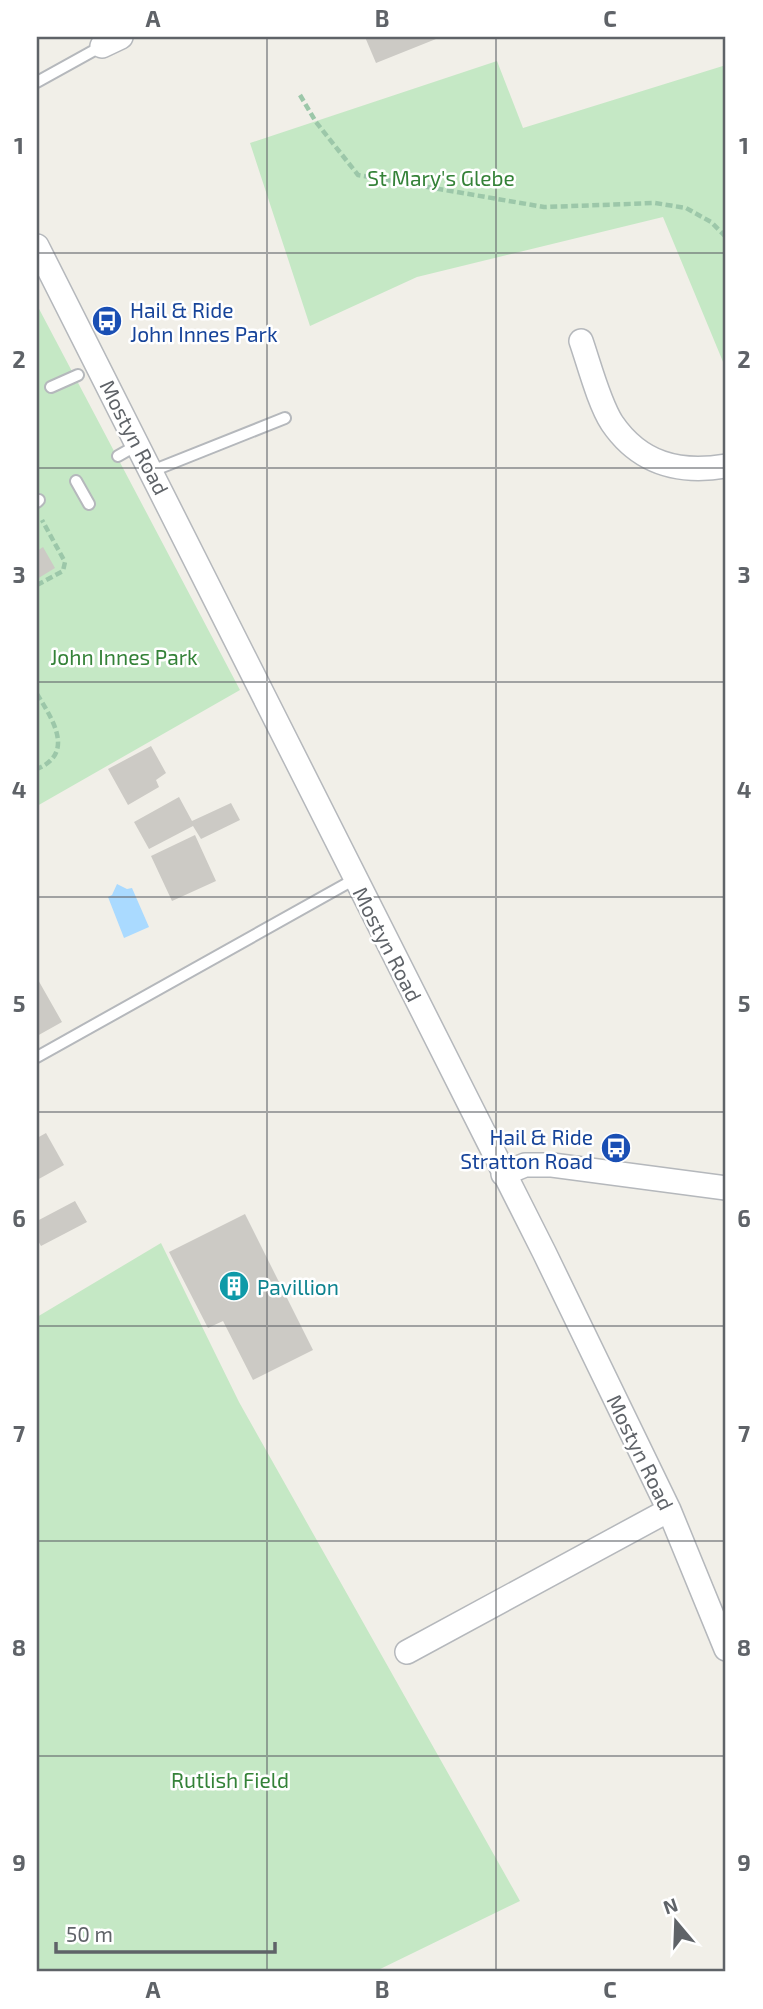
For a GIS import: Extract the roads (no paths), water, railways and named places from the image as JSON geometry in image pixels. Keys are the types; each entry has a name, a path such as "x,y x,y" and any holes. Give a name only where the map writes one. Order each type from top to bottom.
{"street":[{"name":"Mostyn Road","path":"37,246 544,1252 670,1510 726,1649"},
{"path":"581,341 611,422 649,459 676,468 709,469 726,466"},
{"path":"503,1174 525,1165 552,1165 726,1188"},
{"path":"407,1652 670,1510"}],"lane":[{"path":"37,82 112,42"},
{"path":"51,387 78,376"},
{"path":"152,471 285,418"},
{"path":"118,456 139,444"},
{"path":"76,481 89,504"},
{"path":"37,1057 355,879"}],"water":[{"path":"117,884 127,889 132,888 149,927 124,938 108,897 112,895"}],"place":[{"name":"Hail & Ride John Innes Park","path":"107,321"},
{"name":"Hail & Ride Stratton Road","path":"616,1148"},
{"name":"Pavillion","path":"234,1286"}],"park label":[{"name":"St Mary's Glebe","path":"441,177"},
{"name":"John Innes Park","path":"124,656"},
{"name":"Rutlish Field","path":"230,1779"}]}
